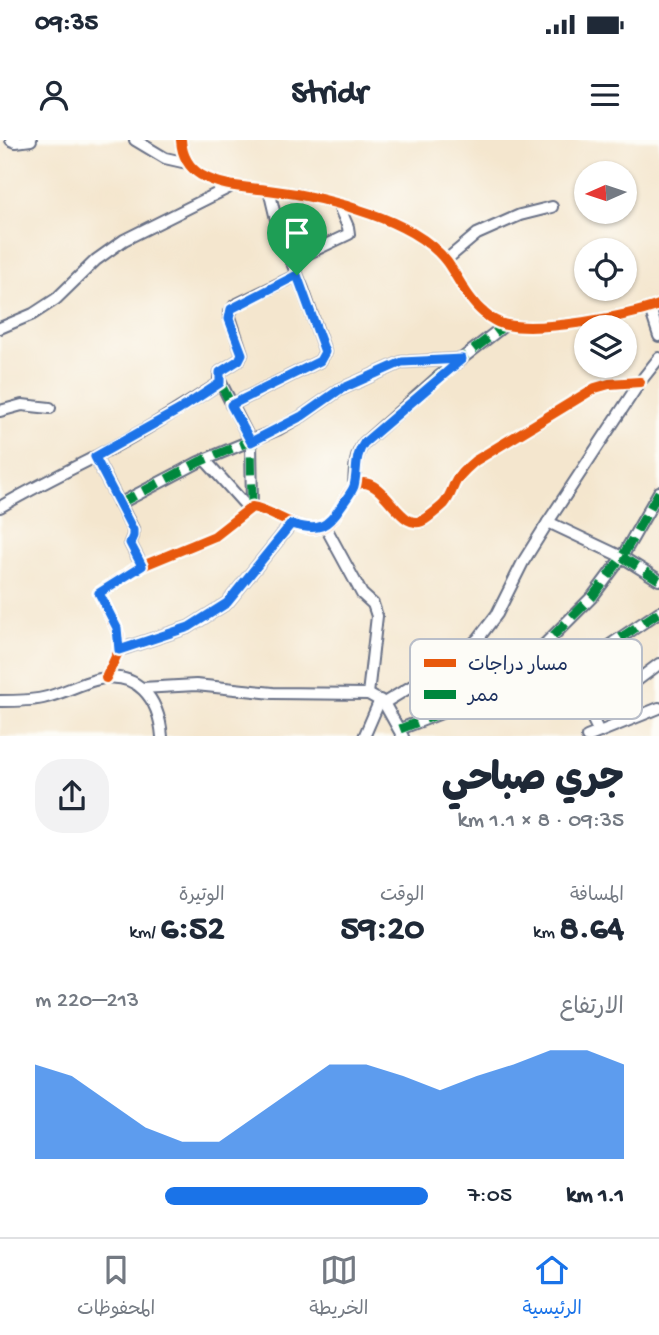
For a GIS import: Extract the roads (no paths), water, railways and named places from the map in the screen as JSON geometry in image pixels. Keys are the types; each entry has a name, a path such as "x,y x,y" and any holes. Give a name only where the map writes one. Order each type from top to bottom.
{"street":[{"path":"11,140 31,140"},
{"path":"135,140 165,158 187,163 202,175 232,186 338,204 374,215 416,235 446,261 485,315 505,325 542,327 655,306 659,336"},
{"path":"181,140 187,163"},
{"path":"0,328 33,314 56,299 96,260 124,240 232,186"},
{"path":"231,405 323,357 324,346 279,232 268,190"},
{"path":"292,261 348,234 348,227 338,204"},
{"path":"446,261 477,233 509,219 552,207"},
{"path":"251,508 251,442 220,383 220,372 239,360 242,354 229,319 231,309 297,275"},
{"path":"106,678 119,650 117,628 99,593 142,566 215,536 251,508 261,508 291,524 316,528 325,526 331,522 354,486 356,460 364,443 505,325"},
{"path":"478,639 497,614 523,562 548,522 640,382 659,358"},
{"path":"119,504 205,460 251,442 302,416 339,390 402,362 462,359"},
{"path":"354,486 362,483 370,485 407,520 422,522 443,505 460,475 475,461 578,396 609,384 640,382"},
{"path":"0,507 43,481 95,457 179,410 220,383"},
{"path":"0,411 22,405 50,408"},
{"path":"95,457 133,530 130,543 142,566"},
{"path":"205,460 251,508"},
{"path":"548,639 593,596 622,557 659,492"},
{"path":"548,522 622,557 659,580"},
{"path":"119,650 189,627 227,603 291,524"},
{"path":"325,526 362,594 373,604 376,611 368,694"},
{"path":"620,639 659,612"},
{"path":"642,677 659,664"},
{"path":"0,701 44,698 106,678 121,678 142,688 157,706 162,736"},
{"path":"142,688 196,685 273,693 368,694 382,702 402,733 434,719"},
{"path":"365,736 382,702 410,686"},
{"path":"642,718 659,708"},
{"path":"593,719 599,732"},
{"path":"589,736 599,732 617,732 640,719"}]}
